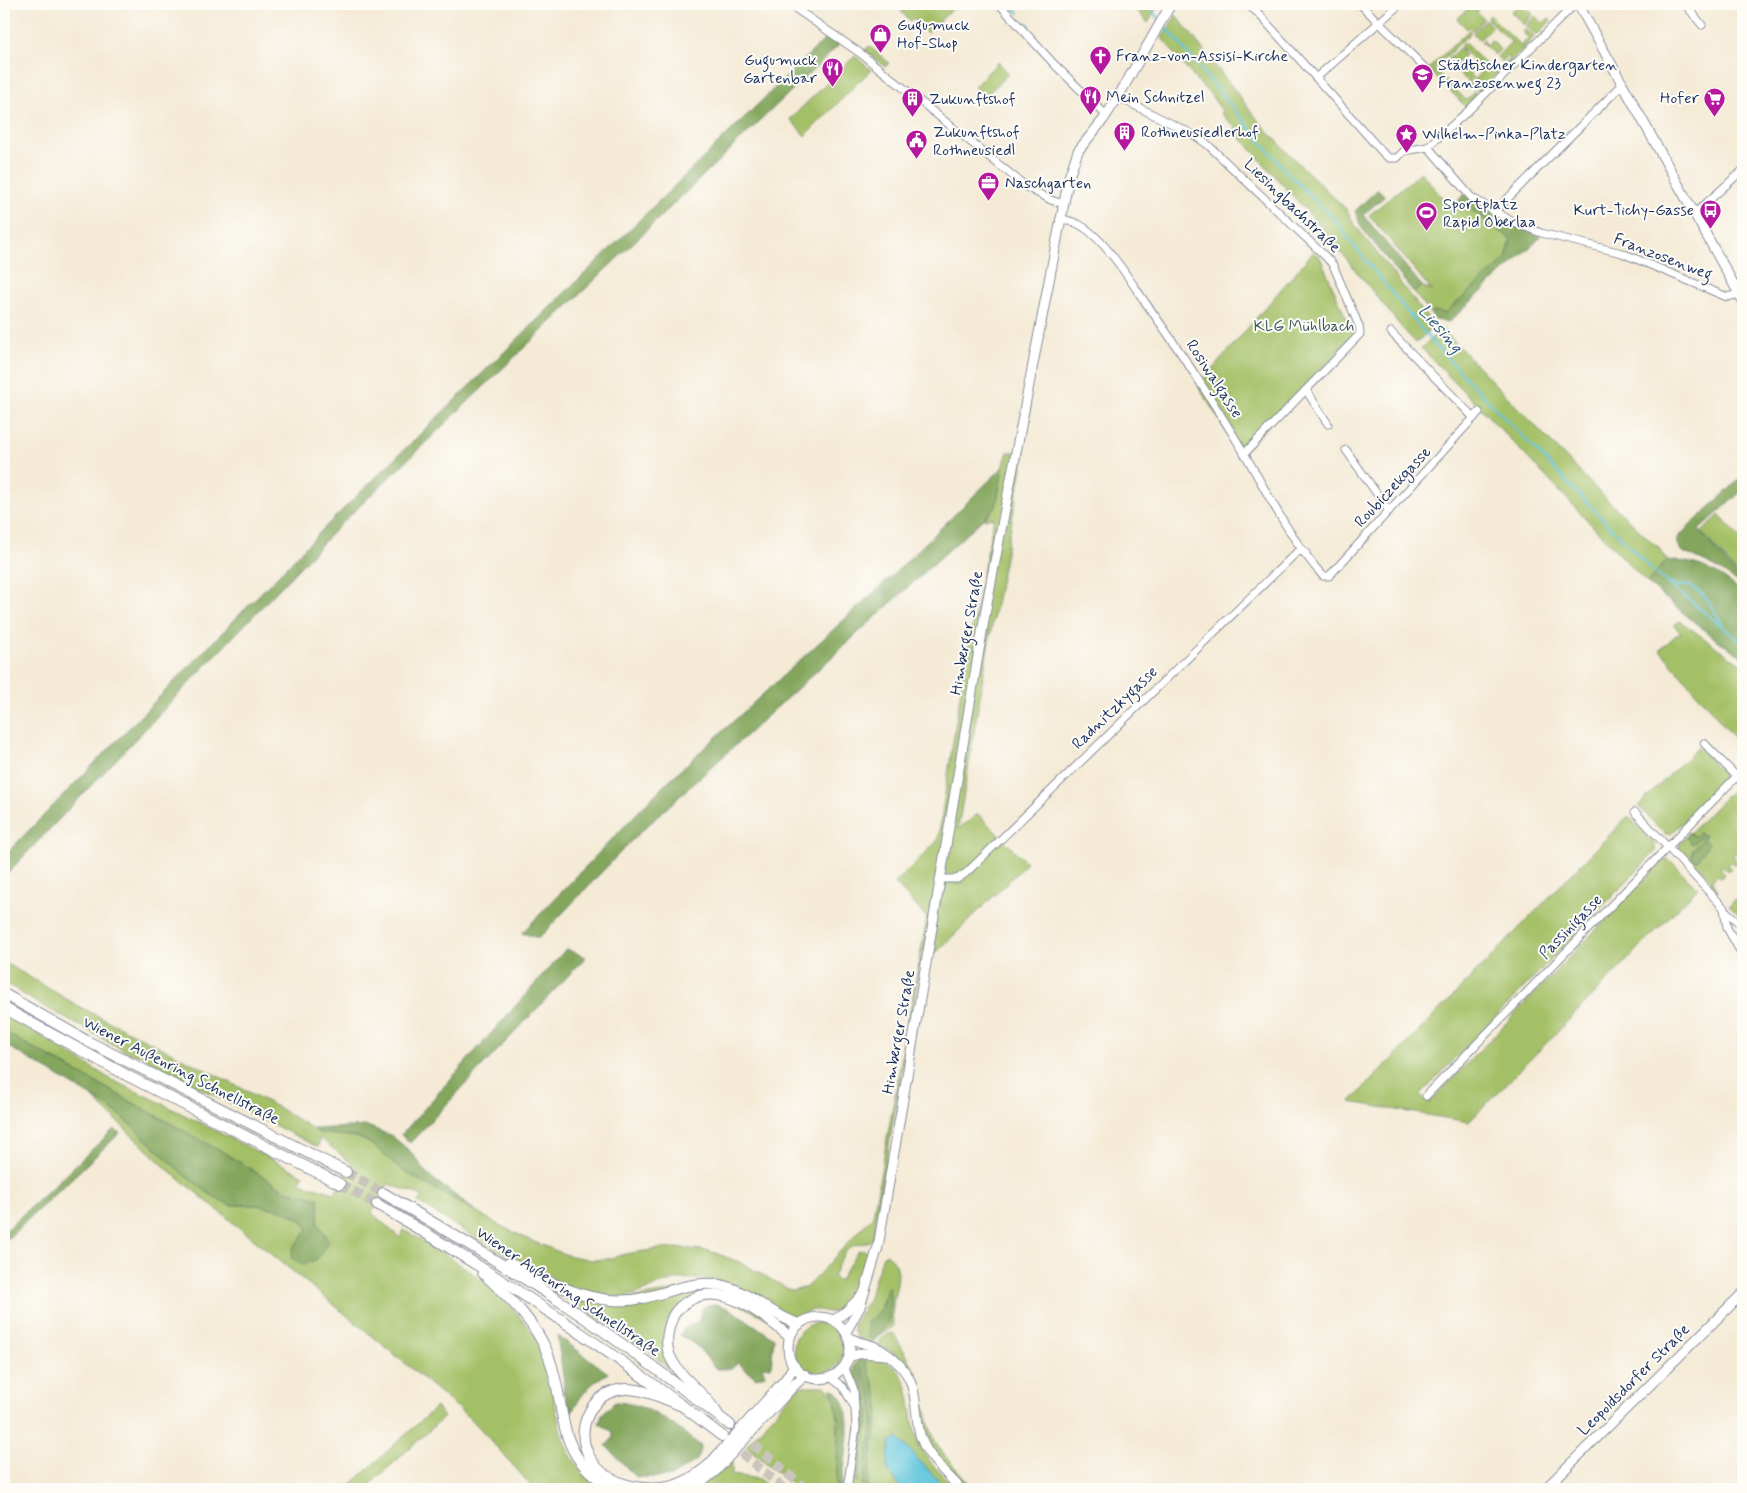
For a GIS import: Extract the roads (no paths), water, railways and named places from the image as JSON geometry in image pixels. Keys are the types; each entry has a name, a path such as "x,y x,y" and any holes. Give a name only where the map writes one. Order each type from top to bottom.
{"highway":[{"name":"Wiener Außenring Schnellstraße","path":"4,994 96,1045 346,1172"},
{"name":"Wiener Außenring Schnellstraße","path":"4,1008 128,1076 340,1184"},
{"name":"Wiener Außenring Schnellstraße","path":"383,1193 471,1245 564,1304 638,1356 730,1425"},
{"name":"Wiener Außenring Schnellstraße","path":"377,1204 468,1258 620,1358 722,1436"},
{"path":"471,1245 580,1294 603,1300 623,1301 643,1298 696,1284 714,1284 729,1287 744,1294 786,1320 799,1324"},
{"path":"468,1258 519,1308 539,1334 553,1371 563,1426 572,1450 586,1470 601,1482 616,1489"},
{"path":"720,1418 710,1401 681,1373 669,1353 667,1338 670,1323 676,1311 685,1302 713,1293 740,1302 790,1337"},
{"path":"683,1406 644,1391 615,1390 603,1396 586,1416 583,1433 585,1449 593,1463 606,1475 624,1484 644,1488 664,1488 681,1483 696,1476 709,1465 786,1379 794,1366"},
{"path":"688,1489 700,1483 715,1471 805,1375"}],"main road":[{"path":"1577,4 1742,298"},
{"name":"Himberger Straße","path":"847,1334 860,1307 878,1247 987,603 1063,204 1075,155 1104,113 1118,97 1170,6"},
{"name":"Leopoldsdorfer Straße","path":"1545,1489 1743,1293"},
{"name":"Himberger Straße","path":"833,1320 840,1317 863,1294"},
{"path":"847,1334 850,1350 849,1357 844,1367 830,1377 820,1379 805,1375 794,1366 789,1352 790,1337 799,1324 815,1317 833,1320 859,1343 874,1346 896,1361 909,1378 913,1387 917,1424 922,1441 928,1452 961,1489"},
{"path":"849,1357 862,1353 886,1355"}],"street":[{"path":"789,4 860,52 1028,188 1063,204"},
{"path":"999,4 1104,113"},
{"path":"1247,4 1258,13 1384,154 1390,158 1397,158 1404,151 1428,147 1468,111 1577,4"},
{"path":"1360,4 1426,70"},
{"path":"1317,77 1400,4"},
{"path":"1685,4 1702,25"},
{"path":"1494,212 1623,84"},
{"name":"Liesingbachstraße","path":"1118,97 1194,135 1207,144 1300,231 1333,265 1349,300 1359,326 1360,334 1306,390"},
{"name":"Franzosenweg","path":"1428,147 1471,197 1513,222 1541,232 1622,253 1727,297 1742,298"},
{"path":"1694,214 1743,170"},
{"name":"Rosiwalgasse","path":"1060,218 1084,227 1105,248 1173,340 1214,403 1278,514 1324,576"},
{"name":"Roubiczekgasse","path":"1324,576 1329,576 1332,573 1477,415 1391,332"},
{"path":"1244,454 1306,390 1328,424"},
{"path":"1346,450 1388,511"},
{"name":"Radnitzkygasse","path":"941,879 957,879 966,873 1296,553 1300,551 1306,553"},
{"path":"1704,743 1743,784"},
{"name":"Passinigasse","path":"1426,1096 1736,776"},
{"path":"1635,812 1743,927"},
{"path":"1724,908 1727,928 1743,956"},
{"path":"844,1367 854,1390 856,1428 847,1489"},
{"path":"830,1377 843,1387 854,1406"}],"water":[{"path":"899,1439 946,1489 901,1489 887,1467 890,1442"}],"waterway":[{"name":"Liesing","path":"1146,4 1159,19"},
{"path":"1014,8 1019,13"},
{"path":"1027,22 1030,26"},
{"name":"Liesing","path":"1164,25 1283,168 1336,221 1427,336 1464,376 1655,573 1743,643"},
{"path":"1670,583 1690,586 1696,589 1710,603 1723,625"}],"tunnel":[{"path":"346,1172 383,1193"},
{"path":"340,1184 377,1204"},
{"path":"730,1425 806,1489"},
{"path":"730,1443 784,1489"}],"place":[{"name":"Gugumuck Hof-Shop","path":"881,53"},
{"name":"Franz-von-Assisi-Kirche","path":"1100,75"},
{"name":"Gugumuck Gartenbar","path":"833,88"},
{"name":"Städtischer Kindergarten Franzosenweg 23","path":"1422,93"},
{"name":"Mein Schnitzel","path":"1090,116"},
{"name":"Hofer","path":"1715,117"},
{"name":"Zukunftshof","path":"913,118"},
{"name":"Rothneusiedlerhof","path":"1125,151"},
{"name":"Wilhelm-Pinka-Platz","path":"1406,153"},
{"name":"Zukunftshof Rothneusiedl","path":"917,160"},
{"name":"Naschgarten","path":"989,202"},
{"name":"Kurt-Tichy-Gasse","path":"1710,229"},
{"name":"Sportplatz Rapid Oberlaa","path":"1427,232"}],"park label":[{"name":"KLG Mühlbach","path":"1304,326"}]}
